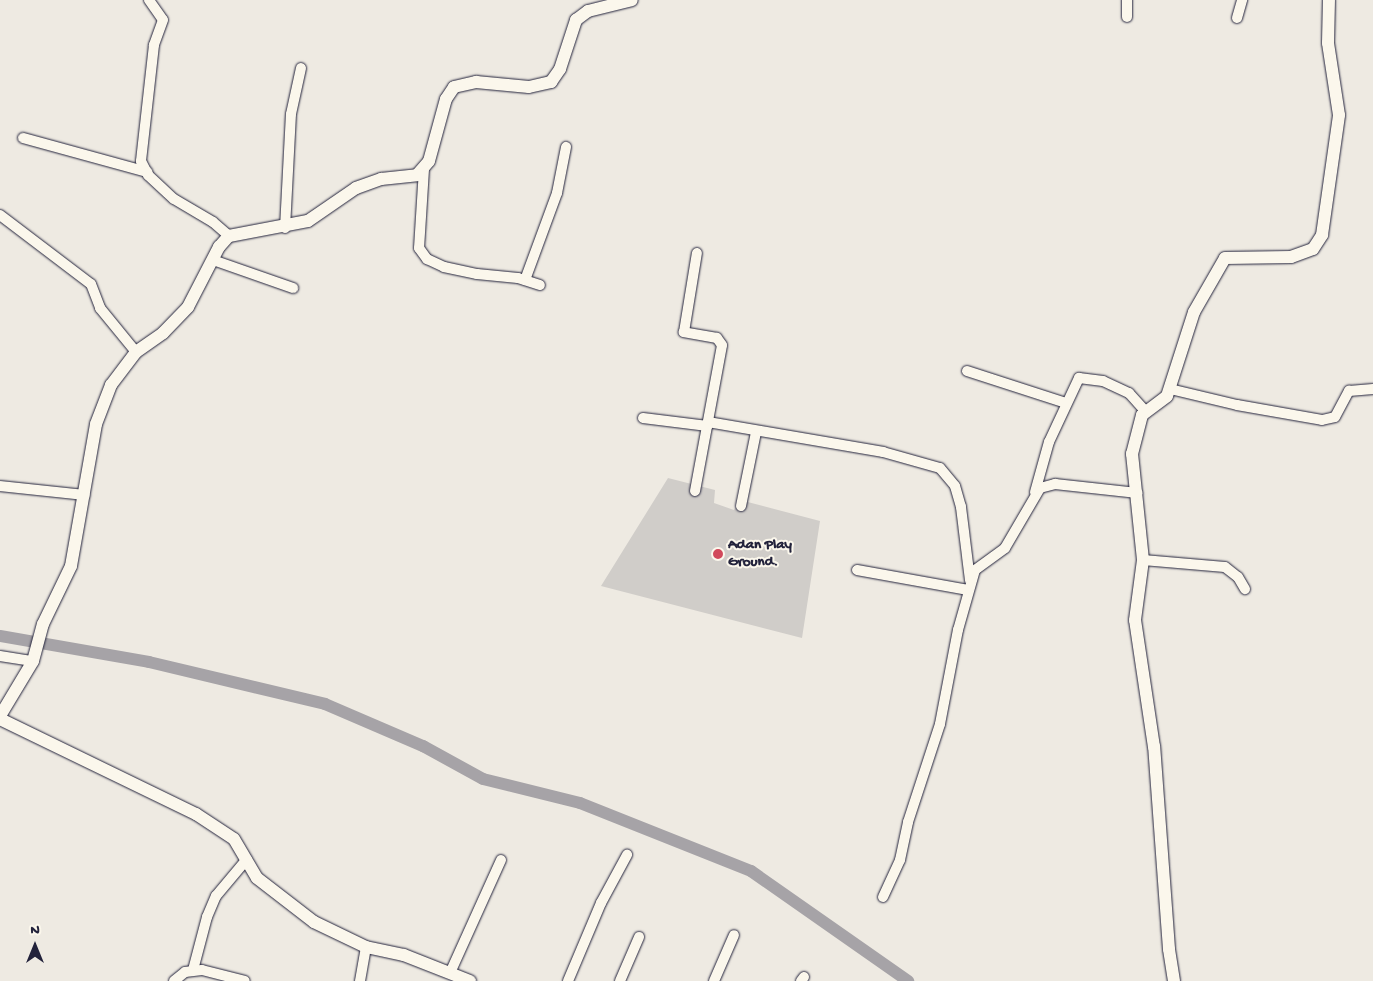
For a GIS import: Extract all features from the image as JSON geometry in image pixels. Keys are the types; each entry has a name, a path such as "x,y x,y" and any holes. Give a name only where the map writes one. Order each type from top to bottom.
{"street":[{"path":"149,0 163,20 154,45 152,78 140,141 141,161 147,172 174,199 213,222 230,236"},
{"path":"540,285 524,280 444,267 422,254 419,234 424,169 446,99 454,87 476,82 529,87 551,82 560,68 576,20 588,11 632,0"},
{"path":"1127,0 1127,18"},
{"path":"1237,18 1242,0"},
{"path":"1174,981 1169,949 1154,747 1135,620 1142,560 1138,493 1132,454 1145,411 1167,396 1173,371 1194,312 1225,258 1291,257 1313,249 1322,235 1339,115 1328,43 1329,0"},
{"path":"285,228 291,114 300,68"},
{"path":"23,138 147,172"},
{"path":"524,280 556,193 566,148"},
{"path":"0,716 34,661 43,624 71,566 96,424 111,384 136,352 164,333 188,307 213,260 230,236 285,228 308,221 356,188 381,179 417,175 424,169"},
{"path":"0,215 91,284 100,308 136,352"},
{"path":"695,491 722,345 718,338 684,332 697,252"},
{"path":"213,260 293,288"},
{"path":"967,371 1066,403"},
{"path":"883,897 900,860 908,822 940,724 969,586 975,570 1005,548 1035,492 1049,442 1077,380 1088,377 1129,393 1145,411"},
{"path":"1170,389 1237,406 1322,420 1335,417 1349,391 1373,389"},
{"path":"643,418 708,424 883,452 940,468 955,486 961,507 969,586"},
{"path":"741,506 756,432"},
{"path":"1035,492 1055,484 1138,493"},
{"path":"0,486 85,495"},
{"path":"1142,560 1225,567 1238,577 1245,590"},
{"path":"857,570 969,586"},
{"path":"0,656 34,661"},
{"path":"0,719 196,814 234,839 257,878 293,908 314,922 366,947 404,955 470,981"},
{"path":"568,981 601,903 627,856"},
{"path":"193,970 207,917 216,896 247,859"},
{"path":"450,973 501,860"},
{"path":"714,981 734,935"},
{"path":"620,981 639,937"},
{"path":"360,981 366,947"},
{"path":"174,981 193,970 245,981"}],"shaded area":[{"name":"Adan Play Ground.","path":"668,478 715,490 714,503 734,510 740,500 820,521 802,638 601,586"}],"waterway":[{"path":"0,636 149,662 325,704 423,746 483,779 580,803 751,871 908,981"}],"place":[{"name":"Adan Play Ground.","path":"718,554"}]}
